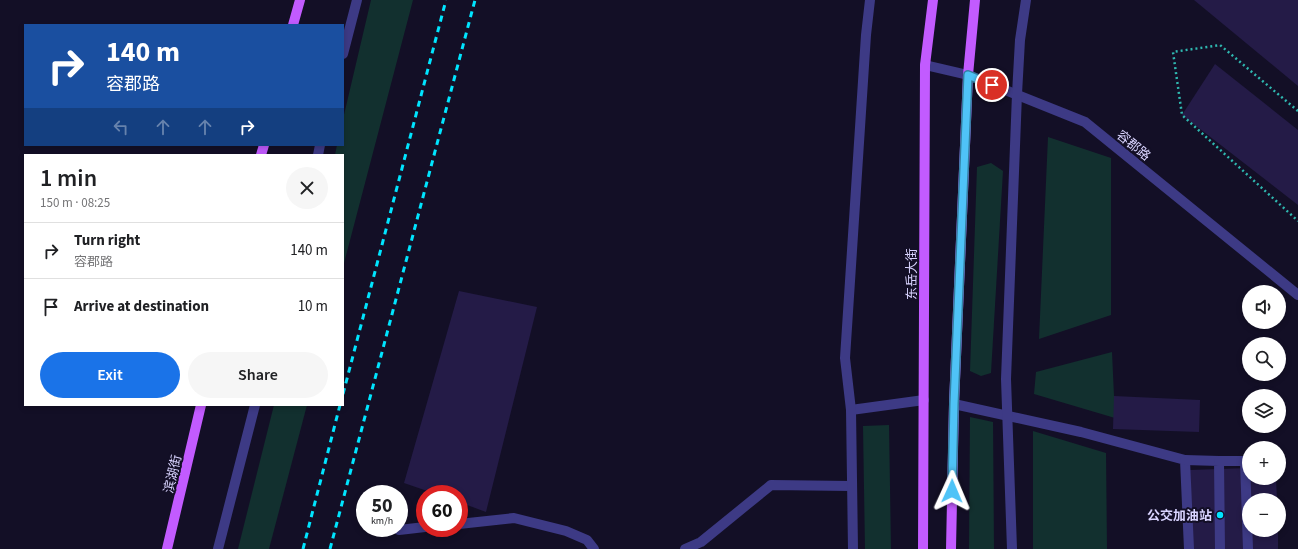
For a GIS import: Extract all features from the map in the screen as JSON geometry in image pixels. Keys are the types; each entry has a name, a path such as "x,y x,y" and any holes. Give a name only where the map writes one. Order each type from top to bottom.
{"main road":[{"path":"293,24 300,0"},
{"name":"东岳大街","path":"923,549 925,65 933,0"},
{"path":"951,549 954,404 968,75 975,0"},
{"name":"滨湖街","path":"167,549 201,406"}],"street":[{"path":"344,50 357,0"},
{"path":"853,549 851,410 845,358 866,35 870,0"},
{"path":"1012,549 1006,416 1006,379 1017,94 1020,40 1026,0"},
{"name":"容郡路","path":"925,65 968,75 1085,122 1298,295"},
{"path":"851,410 924,400"},
{"path":"954,404 1082,432 1185,460 1246,461 1248,549"},
{"path":"218,549 255,406"},
{"path":"1185,460 1189,549"},
{"path":"1219,461 1220,549"},
{"path":"685,549 701,542 771,485 852,486"},
{"path":"468,523 514,518 566,531 587,540 594,549"}],"path":[{"path":"1298,111 1220,45 1173,52 1182,115 1298,221"}],"green space":[{"path":"371,0 413,0 344,263 344,154 335,154 337,146 344,146 344,115"},
{"path":"1048,137 1111,158 1111,315 1039,339"},
{"path":"991,163 1003,171 991,373 981,376 970,371 977,167"},
{"path":"1112,352 1115,418 1034,394 1036,372"},
{"path":"274,406 307,406 269,549 238,549"},
{"path":"970,417 993,422 994,549 969,549"},
{"path":"889,425 891,549 865,549 863,426"},
{"path":"1033,431 1106,453 1107,549 1033,549"}],"building":[{"path":"1194,0 1298,0 1298,86"},
{"path":"1215,64 1298,130 1298,205 1182,115"},
{"path":"459,291 537,307 486,512 468,505 468,485 416,485 416,487 404,483"},
{"path":"1114,396 1200,400 1199,432 1113,429"},
{"name":"公交加油站","path":"1242,468 1242,485 1276,485 1277,493 1242,493 1242,537 1278,537 1278,549 1193,549 1190,470"}],"railway":[{"path":"344,390 446,0"},
{"path":"330,549 475,0"},
{"path":"303,549 340,406"}],"place":[{"name":"公交加油站","path":"1220,515"}],"route":[{"path":"952,491 954,404 968,75 992,85"}]}
